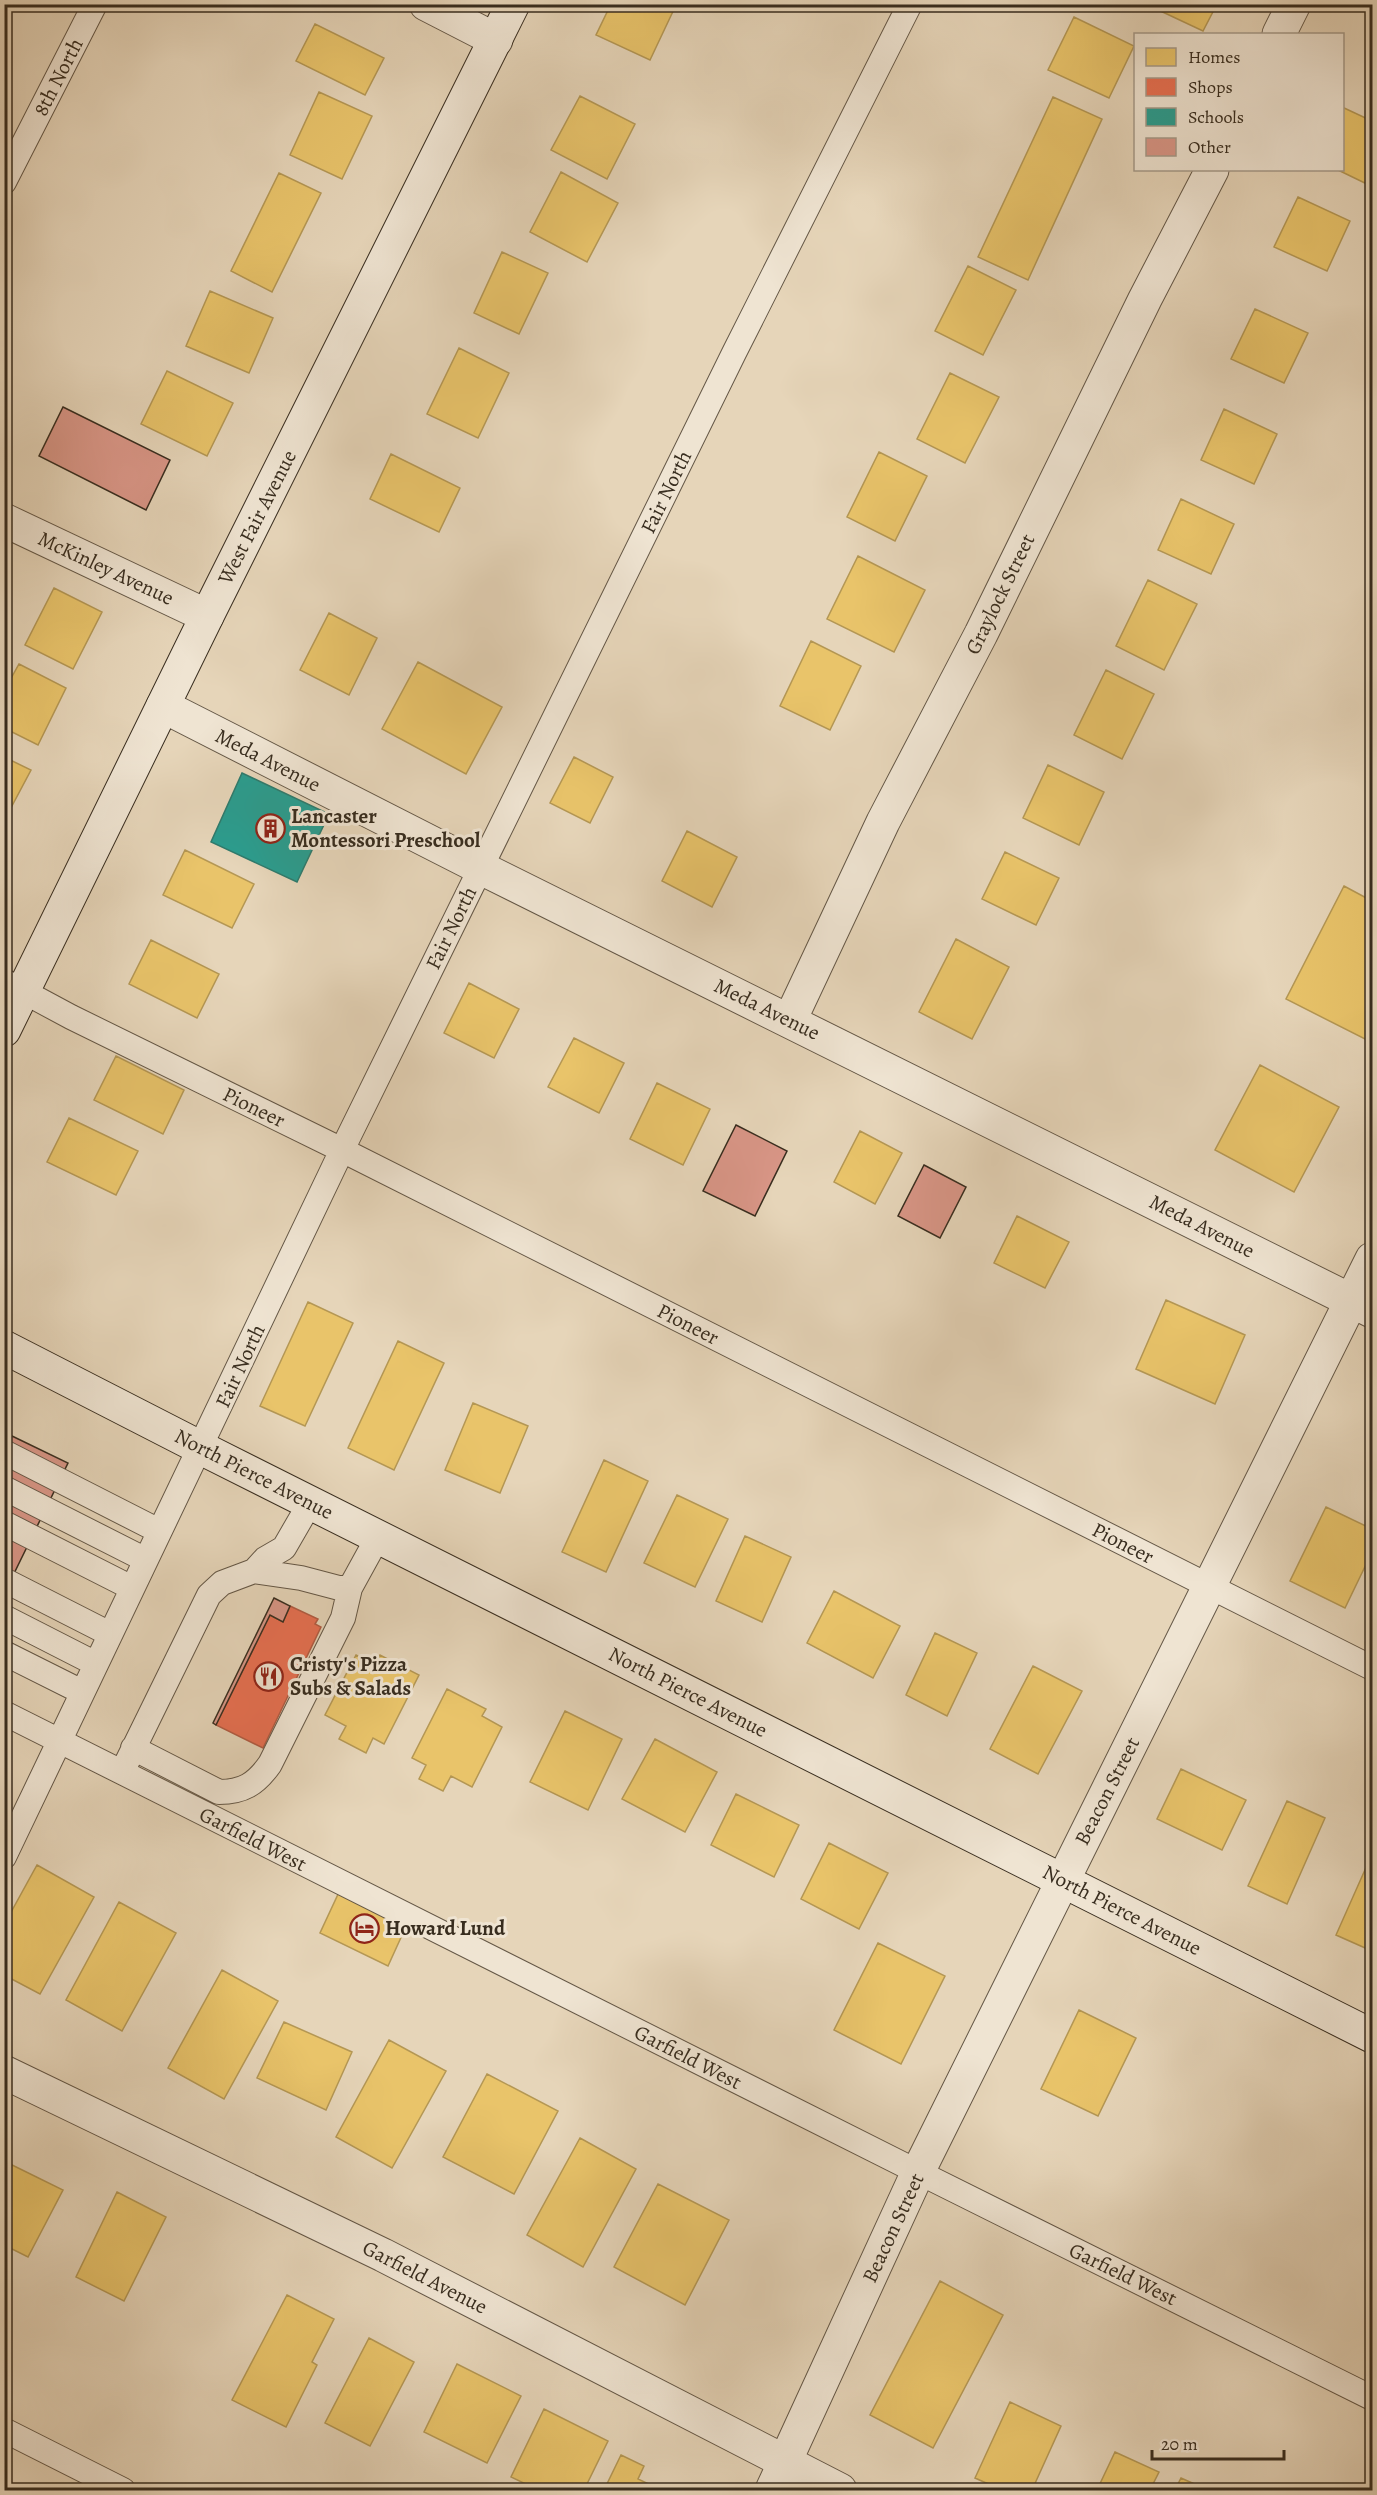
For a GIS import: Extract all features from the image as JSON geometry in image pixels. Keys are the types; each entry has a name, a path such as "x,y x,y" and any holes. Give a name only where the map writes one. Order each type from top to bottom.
{"street":[{"path":"426,4 496,40"},
{"name":"West Fair Avenue","path":"4,1030 14,986 163,706 513,4"},
{"path":"1280,33 1294,4"},
{"name":"Graylock Street","path":"790,1020 883,822 981,634 1140,309 1211,171"},
{"name":"McKinley Avenue","path":"4,520 207,616"},
{"name":"Meda Avenue","path":"163,706 481,868 1361,1305"},
{"name":"Beacon Street","path":"779,2477 918,2172 1062,1881 1209,1586 1361,1305 1372,1258"},
{"name":"North Pierce Avenue","path":"4,1347 1372,2036"},
{"name":"Garfield Avenue","path":"4,2072 383,2255 779,2477 840,2490"}],"lane":[{"name":"8th North","path":"4,182 11,154 95,4"},
{"name":"Fair North","path":"4,1857 342,1150 734,353 910,4"},
{"name":"Pioneer","path":"14,986 71,1017 342,1150 1372,1668"},
{"path":"4,1452 159,1531"},
{"path":"4,1488 146,1560"},
{"path":"122,1773 209,1595 222,1584 254,1571 265,1559 284,1548 310,1503"},
{"path":"4,1523 132,1588"},
{"path":"133,1748 219,1792 235,1792 261,1777 270,1764 343,1618 350,1588 378,1537"},
{"path":"254,1571 301,1578 339,1588 350,1588"},
{"path":"4,1580 110,1634"},
{"path":"4,1617 96,1664"},
{"path":"4,1653 82,1692"},
{"name":"Garfield West","path":"4,1713 1372,2398"},
{"path":"233,1829 249,1786"},
{"path":"4,2430 123,2490"}],"building: Homes":[{"path":"611,4 676,5 650,60 596,35"},
{"path":"1153,4 1217,4 1203,31 1152,7"},
{"path":"1074,17 1134,46 1109,98 1048,70"},
{"path":"315,24 384,58 365,95 296,61"},
{"path":"319,92 372,116 342,179 290,155"},
{"path":"580,96 635,124 607,179 551,150"},
{"path":"1053,97 1102,119 1028,280 978,257"},
{"path":"1344,108 1372,121 1371,186 1340,171 1344,171"},
{"path":"561,172 618,203 587,262 530,232"},
{"path":"279,173 321,193 272,292 231,271"},
{"path":"1298,197 1350,221 1327,271 1274,247"},
{"path":"502,252 548,273 519,334 474,313"},
{"path":"968,266 1016,290 983,355 935,331"},
{"path":"210,291 273,318 249,373 186,346"},
{"path":"1255,309 1308,333 1284,383 1231,359"},
{"path":"459,348 509,373 478,438 427,414"},
{"path":"167,371 233,403 207,456 141,424"},
{"path":"950,373 999,397 965,463 917,439"},
{"path":"1224,409 1277,434 1254,484 1201,460"},
{"path":"879,452 927,476 895,541 847,517"},
{"path":"391,454 460,488 439,532 370,499"},
{"path":"1181,499 1234,524 1211,574 1158,550"},
{"path":"858,556 925,590 894,652 827,619"},
{"path":"1148,580 1197,604 1164,670 1116,646"},
{"path":"54,588 102,612 73,669 25,645"},
{"path":"329,613 377,638 349,695 300,670"},
{"path":"811,641 861,666 830,730 780,706"},
{"path":"418,662 502,707 466,774 382,729"},
{"path":"19,664 66,688 38,745 4,728 4,691"},
{"path":"1106,670 1154,694 1122,759 1074,735"},
{"path":"4,757 31,770 4,821"},
{"path":"574,757 613,777 590,823 550,803"},
{"path":"1048,765 1104,792 1079,845 1023,818"},
{"path":"687,831 737,857 712,907 662,881"},
{"path":"185,850 254,884 232,928 163,895"},
{"path":"1005,852 1059,878 1036,925 982,899"},
{"path":"1344,886 1372,901 1372,1029 1367,1040 1286,999"},
{"path":"956,939 1009,967 972,1039 919,1012"},
{"path":"151,940 219,974 197,1018 129,984"},
{"path":"469,983 519,1009 494,1058 444,1033"},
{"path":"574,1038 624,1063 599,1113 548,1087"},
{"path":"116,1056 184,1090 163,1134 94,1100"},
{"path":"1260,1065 1339,1107 1294,1192 1215,1150"},
{"path":"657,1083 710,1109 683,1165 630,1139"},
{"path":"69,1118 138,1151 116,1195 47,1162"},
{"path":"860,1131 902,1153 875,1204 834,1182"},
{"path":"1017,1216 1069,1242 1045,1288 994,1263"},
{"path":"1166,1300 1245,1335 1215,1404 1136,1369"},
{"path":"308,1302 353,1323 305,1426 260,1406"},
{"path":"398,1341 444,1363 394,1470 348,1448"},
{"path":"473,1403 528,1426 500,1493 445,1470"},
{"path":"604,1460 648,1481 606,1572 562,1552"},
{"path":"677,1495 728,1519 695,1587 644,1563"},
{"path":"1326,1507 1372,1529 1372,1552 1345,1608 1290,1581"},
{"path":"745,1536 791,1557 762,1622 716,1601"},
{"path":"834,1591 900,1626 873,1678 807,1643"},
{"path":"935,1633 977,1653 947,1716 906,1695"},
{"path":"356,1655 375,1665 380,1655 419,1675 384,1744 373,1738 366,1753 339,1739 346,1726 325,1715"},
{"path":"1033,1666 1082,1691 1038,1774 990,1749"},
{"path":"447,1689 486,1709 482,1716 502,1727 472,1787 451,1776 443,1791 419,1779 426,1765 412,1758"},
{"path":"565,1711 622,1739 588,1810 530,1782"},
{"path":"655,1739 717,1772 685,1832 622,1799"},
{"path":"1181,1769 1246,1800 1222,1850 1157,1819"},
{"path":"736,1794 799,1825 774,1877 711,1845"},
{"path":"1287,1801 1325,1818 1287,1904 1248,1886"},
{"path":"829,1843 888,1873 859,1929 801,1899"},
{"path":"1372,1854 1372,1951 1336,1935"},
{"path":"37,1865 94,1897 40,1994 4,1975 4,1925"},
{"name":"Howard Lund","path":"340,1890 408,1922 388,1966 320,1933"},
{"path":"119,1902 176,1933 122,2031 66,2000"},
{"path":"878,1943 945,1976 901,2064 834,2030"},
{"path":"222,1970 278,2001 224,2099 168,2068"},
{"path":"1079,2010 1136,2038 1098,2116 1041,2089"},
{"path":"284,2022 352,2052 326,2110 257,2078"},
{"path":"389,2040 446,2071 392,2168 336,2137"},
{"path":"487,2074 558,2111 514,2194 443,2157"},
{"path":"580,2138 636,2169 583,2267 527,2235"},
{"path":"4,2161 63,2190 28,2257 4,2245"},
{"path":"658,2184 729,2220 685,2305 614,2267"},
{"path":"117,2192 166,2217 124,2301 76,2277"},
{"path":"940,2281 1003,2315 933,2448 870,2415"},
{"path":"287,2295 334,2319 312,2362 317,2365 286,2427 232,2400"},
{"path":"369,2338 414,2362 370,2446 325,2423"},
{"path":"457,2364 521,2396 487,2463 424,2432"},
{"path":"1010,2402 1061,2426 1032,2490 1002,2490 975,2478"},
{"path":"544,2409 608,2441 584,2490 538,2490 511,2477"},
{"path":"1115,2452 1159,2472 1150,2490 1097,2490"},
{"path":"621,2455 644,2466 638,2479 661,2490 604,2490"},
{"path":"1181,2478 1208,2490 1175,2490"}],"building: Shops":[{"name":"Cristy's Pizza Subs & Salads","path":"290,1606 318,1619 315,1624 321,1627 263,1748 216,1725 270,1615 283,1622"}],"building: Schools":[{"name":"Lancaster Montessori Preschool","path":"242,773 329,814 297,882 211,842"}],"building: Other":[{"path":"63,407 170,460 146,510 39,456"},
{"path":"736,1125 787,1151 755,1216 703,1191"},
{"path":"924,1165 966,1187 940,1238 898,1216"},
{"path":"12,1436 68,1463 4,1594 4,1452"},
{"path":"274,1598 290,1606 283,1622 270,1615 216,1725 213,1723"}],"place":[{"name":"Lancaster Montessori Preschool","path":"270,828"},
{"name":"Cristy's Pizza Subs & Salads","path":"269,1676"},
{"name":"Howard Lund","path":"364,1928"}]}
